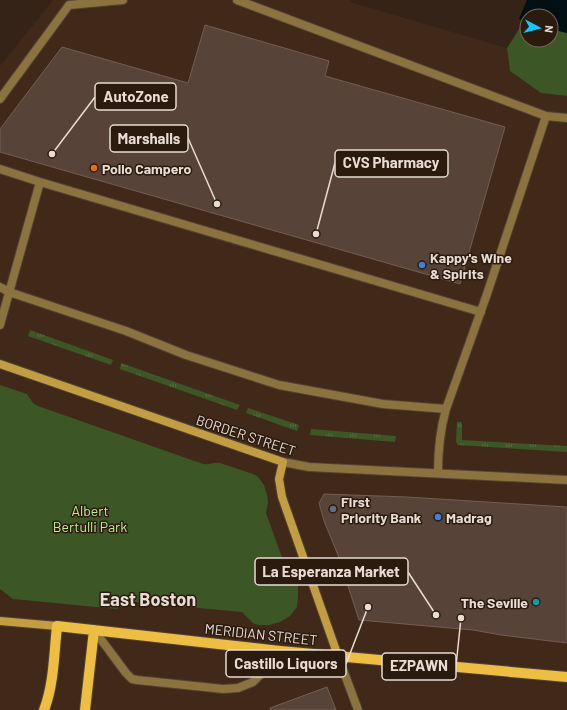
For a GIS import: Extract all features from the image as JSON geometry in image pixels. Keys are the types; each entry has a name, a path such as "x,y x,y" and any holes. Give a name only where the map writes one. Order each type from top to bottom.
{"main road":[{"name":"BORDER STREET","path":"0,364 283,462"},
{"path":"283,462 279,479 282,497 338,656"},
{"name":"MERIDIAN STREET","path":"0,620 264,649 567,677"},
{"path":"44,710 48,700 51,683 57,626"},
{"path":"85,710 94,630"}],"street":[{"path":"0,99 69,5 123,0"},
{"path":"237,0 546,116 567,118"},
{"path":"438,473 439,439 446,409 481,312 546,116"},
{"path":"0,170 481,312"},
{"path":"0,325 40,182"},
{"path":"0,287 9,292 126,331 186,355 279,385 383,404 446,409"},
{"name":"BORDER STREET","path":"283,462 309,467 567,480"},
{"path":"94,630 126,674 132,678 145,681 223,689 238,688 253,682 260,675 263,664 264,649"},
{"path":"338,656 358,710"}],"shaded area":[{"path":"53,0 351,0 350,2 507,48 510,71 541,93 567,96 567,710 0,710 0,66"},
{"path":"527,0 567,0 567,33 559,31 559,8 524,8"}],"green space":[{"path":"519,29 519,48 559,48 559,31 567,33 567,96 541,93 510,71 507,48"},
{"path":"30,330 113,360 111,365 28,336"},
{"path":"121,363 240,405 237,410 120,369"},
{"name":"Albert Bertulli Park","path":"0,385 27,394 33,403 38,406 203,464 220,463 258,477 264,485 268,502 266,513 284,563 294,573 298,582 297,607 290,616 280,622 269,625 258,625 253,623 242,612 134,602 128,602 117,609 13,599 0,589"},
{"path":"248,408 299,425 297,431 246,413"},
{"path":"457,422 461,422 462,425 462,440 567,446 567,452 458,445 456,442"},
{"path":"311,429 396,436 395,442 310,435"}],"building":[{"path":"205,25 329,61 325,76 505,127 460,284 0,152 0,129 62,47 188,83"},
{"path":"324,494 407,497 567,507 567,643 473,630 359,620 319,503"},
{"path":"327,687 336,710 271,710 270,708"}],"place":[{"name":"AutoZone","path":"52,154"},
{"name":"Pollo Campero","path":"94,168"},
{"name":"Marshalls","path":"217,204"},
{"name":"CVS Pharmacy","path":"316,234"},
{"name":"Kappy's Wine & Spirits","path":"422,265"},
{"name":"First Priority Bank","path":"333,509"},
{"name":"Madrag","path":"438,517"},
{"name":"The Seville","path":"536,602"},
{"name":"Castillo Liquors","path":"368,607"},
{"name":"La Esperanza Market","path":"436,615"},
{"name":"EZPAWN","path":"461,618"}],"district":[{"name":"East Boston","path":"148,599"}]}
